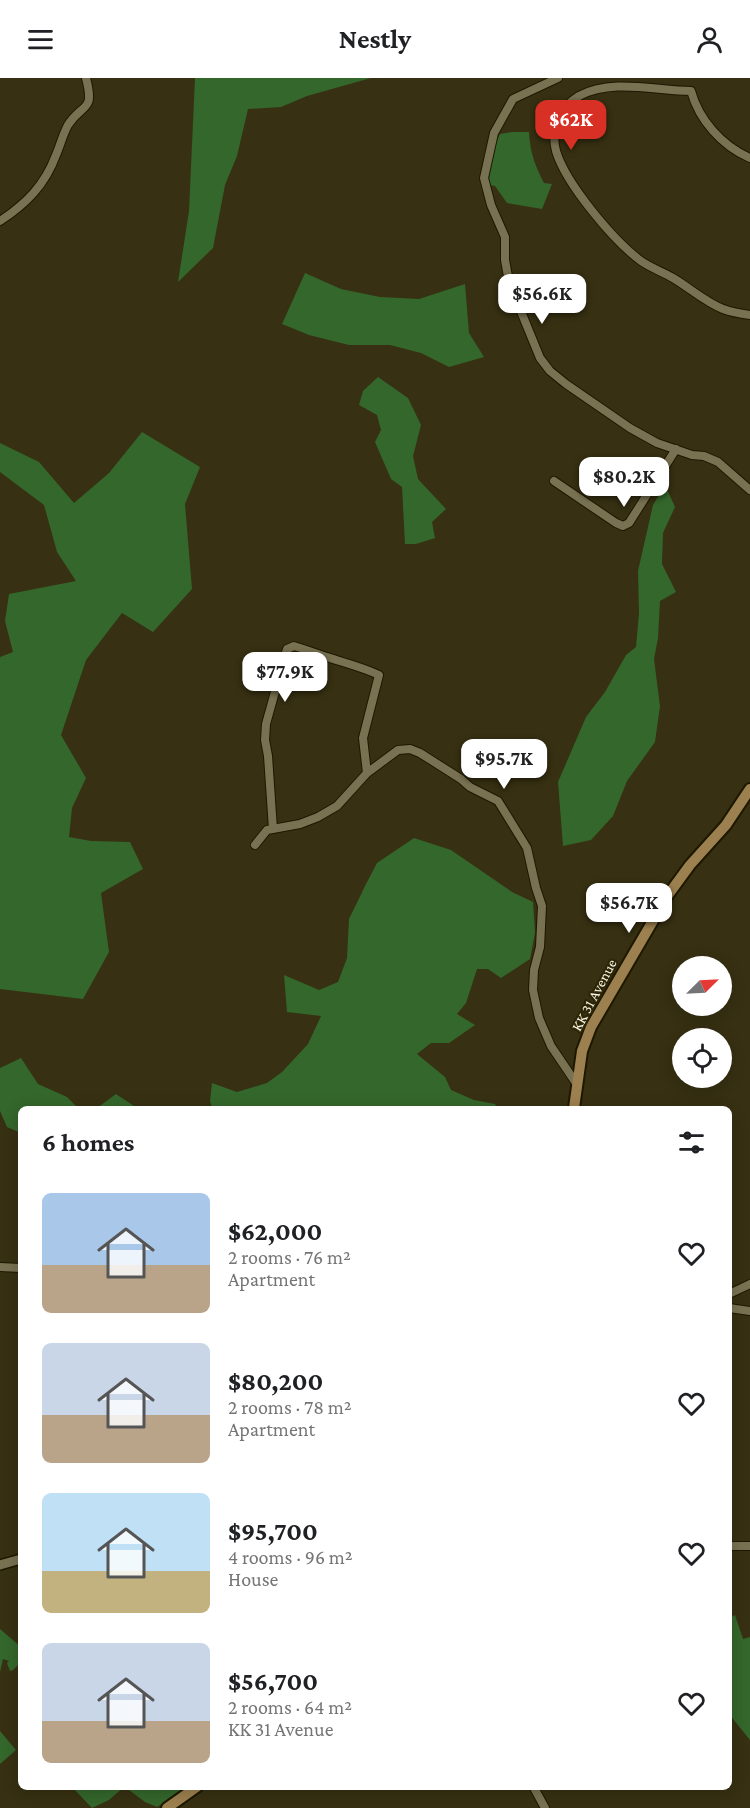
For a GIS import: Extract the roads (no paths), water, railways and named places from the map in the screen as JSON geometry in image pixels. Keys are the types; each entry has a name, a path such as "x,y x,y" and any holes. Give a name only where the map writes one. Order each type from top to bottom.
{"main road":[{"name":"KK 31 Avenue","path":"573,1106 582,1051 591,1027 662,906 690,865 726,825 750,789"},
{"path":"167,1808 192,1790"}],"street":[{"path":"0,221 28,200 50,172 68,125 86,108 89,102 90,94 86,78"},
{"path":"558,78 513,99 494,133 484,168 489,197 505,237 505,260 509,282 540,358 566,384 630,428 657,443 718,462 750,490"},
{"path":"750,158 740,154 713,132 696,108 691,91 632,87 603,88 578,97 564,108 555,132 556,153 579,194 618,240 642,262 684,284 707,301 724,310 750,315"},
{"path":"554,481 623,526 629,523 676,450"},
{"path":"273,829 265,740 266,724 287,649 294,646 379,675 363,738 367,773"},
{"path":"255,845 262,835 273,829 300,824 337,806 367,773 398,750 410,749 420,753 455,775 470,788 498,801 527,848 542,906 540,947 534,970 533,990 539,1018 551,1046 576,1083"},
{"path":"0,1267 18,1268"},
{"path":"732,1293 750,1284"},
{"path":"732,1308 750,1311"},
{"path":"732,1546 750,1546"},
{"path":"0,1565 18,1560"},
{"path":"534,1790 545,1808"}]}
